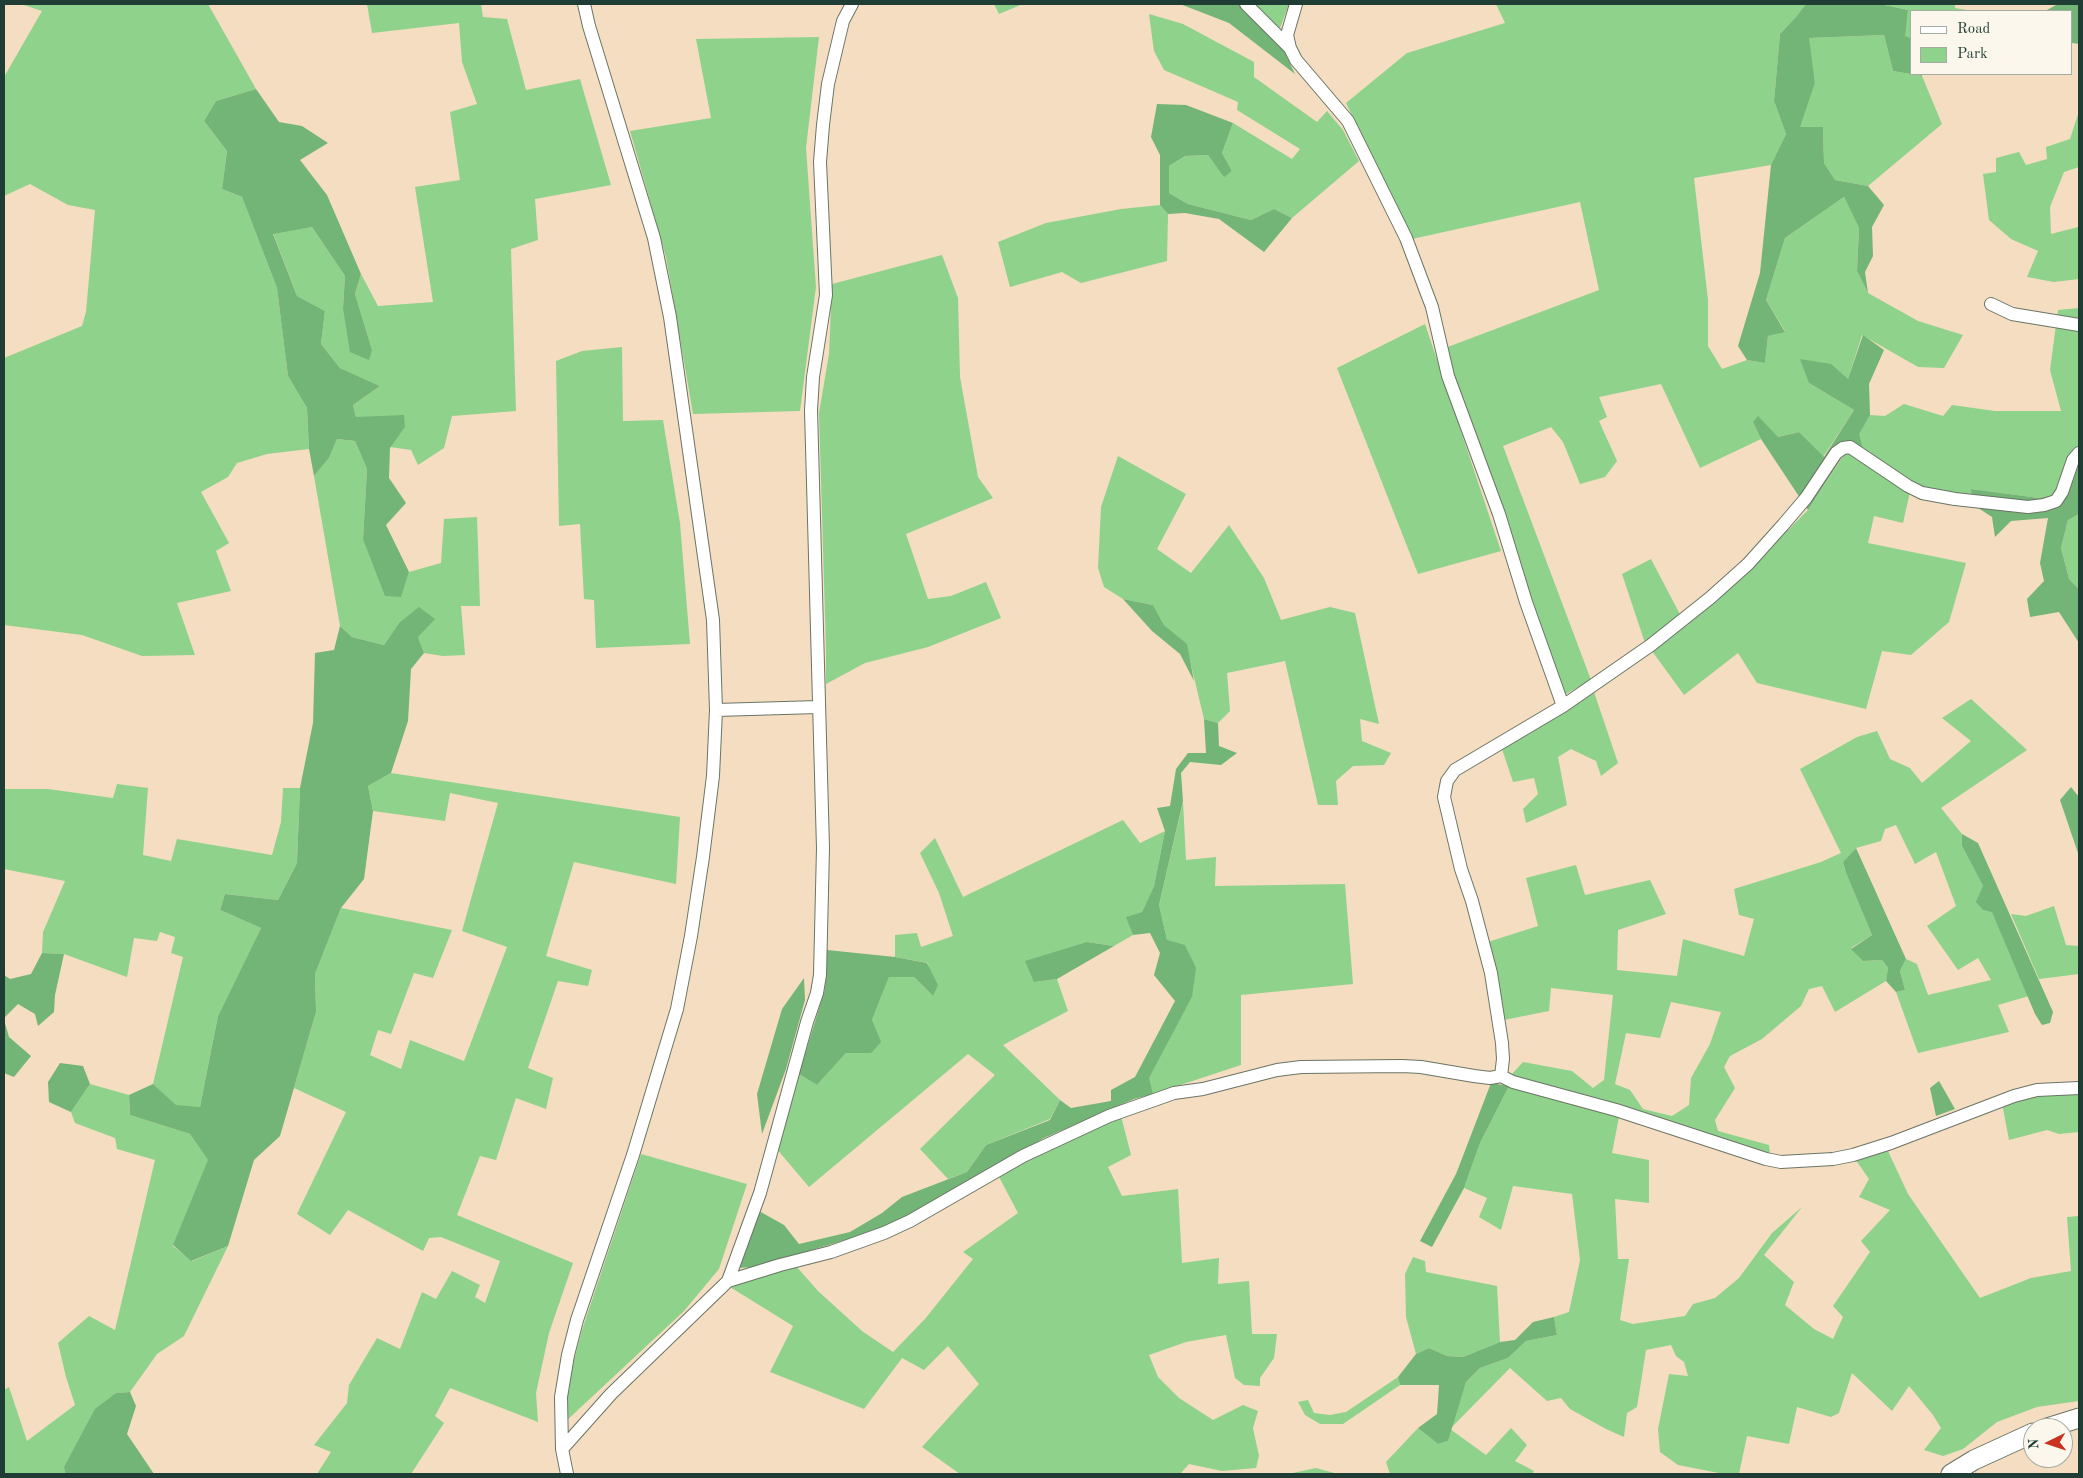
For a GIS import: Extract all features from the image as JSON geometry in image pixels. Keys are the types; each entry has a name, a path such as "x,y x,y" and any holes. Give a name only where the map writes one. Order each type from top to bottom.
{"main road":[{"path":"1951,1474 1974,1460 2023,1438"}],"street":[{"path":"567,1474 562,1449 562,1397 568,1355 633,1155 679,1000 692,936 703,857 713,776 716,710 713,620 670,317 654,238 589,26 584,4"},
{"path":"562,1449 611,1394 728,1281 760,1193 799,1050 817,993 820,975 823,848 811,410 814,368 826,295 820,162 828,84 843,21 852,4"},
{"path":"1246,4 1290,48"},
{"path":"1296,4 1287,35 1290,48 1296,60 1348,121 1406,238 1432,307 1448,376 1498,514 1532,621 1563,706"},
{"path":"1991,304 2012,314 2079,325"},
{"path":"1501,1076 1502,1043 1491,974 1472,901 1460,870 1444,797 1447,781 1455,770 1563,706 1658,639 1710,598 1748,564 1806,498 1836,453 1843,448 1850,447 1908,486 1922,493 1954,499 2028,506 2044,505 2056,501 2062,492 2073,460 2079,453"},
{"path":"716,710 818,706"},
{"path":"728,1281 831,1252 884,1233 910,1221 1023,1156 1109,1116 1174,1094 1203,1089 1277,1070 1402,1066 1421,1067 1482,1077 1501,1076 1513,1082 1616,1110 1766,1160 1781,1162 1833,1159 1853,1155 1891,1144 2014,1096 2037,1090 2079,1088"}],"green space":[{"path":"21,4 208,4 256,89 216,101 204,121 227,151 222,189 242,197 277,288 288,376 307,408 309,449 267,454 237,463 228,477 201,492 229,543 216,551 231,591 177,603 195,655 142,656 82,635 4,625 4,358 82,326 86,312 95,210 68,205 30,184 4,196 4,77 42,11"},
{"path":"367,4 481,4 483,17 507,19 526,90 580,79 611,185 535,199 538,240 511,249 516,411 452,416 444,448 418,465 411,450 390,447 405,427 356,417 353,405 380,386 340,368 321,344 325,311 297,296 273,233 312,227 345,276 343,308 372,350 355,294 361,274 378,306 433,302 415,187 460,180 450,112 477,104 462,62 459,23 372,33"},
{"path":"994,4 1023,4 999,14"},
{"path":"1180,4 1248,4 1281,45 1295,74 1229,23"},
{"path":"1248,4 1289,4 1279,31"},
{"path":"1496,4 1806,4 1780,34 1774,101 1786,134 1771,165 1694,178 1708,300 1708,346 1722,369 1747,360 1765,363 1768,336 1785,331 1766,300 1785,238 1844,197 1859,228 1857,271 1868,293 1918,321 1963,335 1944,368 1918,367 1862,335 1848,379 1809,383 1854,410 1823,457 1799,432 1778,437 1753,422 1761,439 1700,468 1661,384 1599,397 1607,417 1599,421 1617,461 1605,477 1580,484 1563,442 1551,427 1503,446 1591,680 1564,695 1445,348 1599,290 1580,202 1412,239 1346,103 1407,53 1505,23"},
{"path":"1806,4 1880,4 1908,10 1905,36 1910,38 1910,74 1893,71 1884,35 1809,38 1815,83 1800,127 1823,127 1824,163 1835,180 1868,186 1884,205 1872,227 1873,256 1865,272 1868,293 1857,271 1859,228 1844,197 1785,238 1766,300 1785,332 1768,336 1765,363 1747,360 1738,346 1760,273 1771,165 1786,134 1774,101 1780,34"},
{"path":"1880,4 1955,4 1955,8 1966,10 1910,10 1910,38 1904,37 1908,10"},
{"path":"2058,4 2079,4 2079,44 2073,43 2073,10 2047,10"},
{"path":"1149,14 1183,24 1254,62 1254,77 1317,122 1327,111 1343,130 1359,161 1292,218 1274,209 1251,220 1188,204 1169,193 1169,166 1185,156 1208,155 1224,176 1232,171 1222,153 1233,123 1292,159 1300,149 1237,110 1238,102 1164,70 1154,51"},
{"path":"1884,35 1893,71 1922,76 1942,124 1868,186 1835,180 1824,163 1823,128 1799,128 1815,83 1808,38"},
{"path":"819,37 806,148 816,287 800,411 693,414 666,257 630,131 711,118 696,39"},
{"path":"256,89 279,122 302,126 328,143 300,160 327,195 361,274 355,294 372,350 369,360 350,352 343,308 345,276 312,227 273,234 297,296 325,311 321,344 340,368 380,386 353,405 356,417 404,415 405,427 390,448 389,478 406,503 386,525 409,572 401,597 385,596 363,539 367,469 355,441 337,439 329,458 314,476 309,449 307,408 288,376 277,288 242,197 222,189 227,151 204,121 216,101"},
{"path":"1157,104 1186,105 1233,123 1222,153 1232,171 1224,177 1208,155 1185,156 1169,166 1169,193 1188,204 1251,220 1274,209 1292,218 1264,252 1219,219 1185,213 1168,214 1160,205 1160,155 1151,137"},
{"path":"2079,111 2079,167 2064,172 2050,207 2051,234 2078,227 2079,279 2054,282 2027,277 2038,251 2011,239 1989,220 1983,174 1996,172 1996,158 2019,152 2026,165 2047,159 2046,147 2070,139"},
{"path":"1160,205 1168,214 1167,261 1081,283 1062,272 1010,287 998,242 1046,223 1121,209"},
{"path":"942,255 958,298 960,377 978,477 993,498 906,534 928,599 951,596 986,582 1001,618 928,647 865,663 826,684 819,413 829,354 832,284"},
{"path":"2079,308 2079,463 2068,492 2039,498 1971,489 1972,504 1936,502 1910,492 1903,523 1874,516 1868,543 1966,563 1949,622 1911,655 1882,651 1866,709 1757,683 1738,653 1684,695 1644,640 1622,574 1651,559 1686,626 1733,585 1808,510 1870,415 1885,416 1904,404 1943,416 1952,405 1995,411 2061,411 2050,370 2058,310"},
{"path":"1425,324 1501,551 1418,574 1337,368"},
{"path":"1863,335 1884,350 1869,384 1870,415 1859,434 1864,453 1844,454 1808,510 1761,439 1753,422 1758,416 1778,437 1799,432 1824,457 1854,410 1809,383 1800,359 1831,364 1848,379"},
{"path":"622,347 623,421 663,420 680,523 690,644 596,648 594,600 584,599 580,524 559,526 556,361 582,351"},
{"path":"337,439 355,441 367,469 363,539 401,596 409,572 441,563 444,519 477,517 480,606 461,606 465,655 443,656 424,653 418,637 399,623 384,645 352,637 340,626 314,476 329,458"},
{"path":"1118,456 1186,494 1157,549 1191,573 1229,525 1264,578 1281,620 1330,607 1355,613 1379,724 1360,719 1362,741 1391,753 1384,765 1353,766 1336,781 1338,805 1318,805 1285,661 1227,673 1230,711 1218,723 1204,719 1186,644 1164,625 1153,605 1123,599 1104,587 1098,568 1101,507"},
{"path":"2079,463 2079,514 2068,520 2061,548 2069,579 2079,589 2079,643 2059,612 2030,617 2027,599 2044,581 2040,563 2048,518 2011,521 1995,537 1992,517 1972,504 1971,489 2039,498 2068,492"},
{"path":"2079,514 2079,589 2069,579 2061,548 2068,520"},
{"path":"1123,599 1153,605 1164,625 1187,644 1194,681 1180,654 1152,631"},
{"path":"419,607 435,619 418,637 424,653 411,669 408,721 391,773 368,786 373,811 364,879 341,908 315,974 316,1012 280,1136 254,1160 228,1246 191,1261 173,1245 208,1160 190,1134 130,1115 129,1095 153,1084 176,1105 200,1107 218,1016 261,928 220,910 225,894 278,900 297,863 300,788 313,723 315,653 334,650 340,626 352,637 384,645 399,623"},
{"path":"1594,692 1618,763 1601,776 1596,761 1571,749 1558,757 1567,805 1526,823 1523,809 1538,794 1534,778 1513,782 1502,749 1556,711"},
{"path":"1971,699 2027,750 1941,808 1962,834 1962,846 1983,886 1983,910 1992,911 2029,996 1998,1005 2009,1032 1918,1053 1896,992 1905,990 1900,971 1906,959 1917,964 1928,995 1991,980 1978,958 1958,970 1927,926 1956,906 1936,852 1915,864 1896,825 1885,829 1881,841 1856,848 1843,862 1872,935 1851,948 1863,961 1882,960 1888,968 1886,981 1835,1012 1822,986 1809,989 1801,1006 1762,1039 1730,1056 1724,1067 1735,1088 1715,1120 1718,1131 1769,1145 1770,1154 1511,1075 1523,1062 1572,1071 1593,1088 1604,1080 1613,995 1551,988 1549,1011 1504,1020 1488,942 1538,926 1526,878 1576,865 1585,895 1650,880 1666,914 1618,930 1617,970 1677,976 1683,939 1744,956 1754,919 1739,915 1734,889 1821,862 1841,853 1800,769 1857,737 1877,731 1890,759 1910,768 1922,783 1971,741 1942,718","holes":["1671,1002 1721,1012 1710,1044 1691,1078 1689,1105 1672,1116 1643,1109 1630,1090 1615,1084 1626,1033 1660,1038"]},
{"path":"1204,719 1218,723 1219,746 1237,753 1221,765 1190,762 1181,773 1183,801 1159,905 1167,940 1185,945 1196,968 1192,997 1149,1078 1153,1094 1134,1099 1044,1138 929,1206 869,1233 754,1267 737,1268 759,1211 784,1225 799,1244 850,1232 882,1213 902,1197 967,1172 986,1145 1050,1120 1060,1100 1071,1108 1111,1101 1111,1090 1135,1077 1175,1001 1154,975 1160,953 1150,933 1133,935 1126,917 1142,912 1154,886 1165,831 1157,808 1170,806 1176,769 1188,753 1206,753"},
{"path":"391,773 680,817 676,884 574,862 546,956 592,970 588,986 558,981 528,1068 553,1078 546,1109 516,1098 496,1160 480,1156 457,1215 573,1263 549,1333 536,1393 538,1422 450,1388 435,1416 444,1423 411,1474 317,1474 331,1452 314,1445 347,1403 349,1385 377,1338 400,1349 422,1292 436,1299 452,1271 480,1285 475,1297 485,1303 500,1261 441,1237 429,1238 423,1251 348,1210 330,1235 297,1214 346,1112 294,1088 316,1012 315,974 341,908 452,930 433,978 414,973 391,1034 378,1030 370,1055 401,1069 410,1040 464,1061 507,947 462,931 498,803 450,793 445,821 373,811 368,786"},
{"path":"117,784 148,788 143,855 171,861 177,839 272,855 281,822 283,788 300,788 297,863 278,900 225,894 220,910 261,928 218,1016 200,1107 176,1106 153,1084 183,957 171,953 175,937 160,932 157,941 134,938 127,977 64,954 42,953 43,932 65,881 4,869 4,789 48,789 113,798"},
{"path":"2071,787 2079,797 2079,856 2060,800"},
{"path":"1183,802 1186,860 1216,857 1215,886 1345,884 1353,984 1241,995 1241,1065 1153,1094 1148,1078 1192,997 1167,940 1159,905"},
{"path":"1123,820 1140,843 1165,831 1154,886 1142,912 1127,917 1133,935 1114,946 1087,942 1034,982 1057,979 1068,1011 1003,1045 1060,1100 1050,1119 986,1145 967,1172 948,1179 920,1149 995,1075 968,1054 809,1187 776,1148 799,1074 817,1085 846,1053 871,1053 872,1020 889,977 914,977 933,996 928,963 895,957 895,935 917,933 921,947 953,936 939,893 920,853 935,838 963,897"},
{"path":"1962,834 1978,843 2053,1012 2050,1023 2042,1025 2035,1014 1992,912 1983,910 1976,902 1983,886 1962,846"},
{"path":"1856,848 1906,959 1900,971 1905,990 1896,992 1886,981 1888,968 1882,960 1863,961 1851,949 1872,935 1843,862"},
{"path":"2054,906 2066,945 2079,946 2079,974 2039,979 2011,914 2026,916"},
{"path":"1087,942 1114,946 1057,979 1034,982 1025,961"},
{"path":"827,950 895,957 927,963 938,985 933,996 914,977 889,977 872,1020 881,1042 871,1053 846,1053 817,1085 799,1074 825,989"},
{"path":"42,953 64,954 55,995 54,1012 38,1026 35,1014 18,1004 4,1018 4,975 10,979 31,974"},
{"path":"804,978 805,1000 786,1069 762,1134 757,1094 782,1009"},
{"path":"4,1020 9,1037 31,1056 14,1077 4,1073"},
{"path":"60,1063 83,1066 90,1084 71,1112 49,1102 48,1082"},
{"path":"1939,1081 1955,1109 1936,1116 1930,1088"},
{"path":"1491,1083 1509,1086 1480,1143 1464,1188 1432,1247 1420,1241 1456,1174"},
{"path":"90,1084 129,1095 130,1115 190,1134 209,1161 173,1246 192,1261 228,1246 184,1336 157,1354 130,1392 116,1393 64,1467 65,1474 4,1474 4,1390 9,1387 27,1441 75,1405 58,1343 89,1316 115,1330 155,1160 117,1149 115,1138 75,1123 71,1112"},
{"path":"1509,1086 1619,1117 1612,1153 1649,1160 1649,1203 1615,1199 1618,1259 1629,1259 1620,1320 1633,1324 1685,1316 1693,1304 1715,1298 1739,1278 1772,1233 1802,1207 1764,1255 1794,1282 1785,1305 1814,1329 1833,1339 1843,1317 1833,1306 1870,1252 1861,1241 1890,1210 1859,1197 1869,1179 1855,1159 1888,1151 1908,1194 1980,1298 2031,1278 2071,1271 2067,1217 2079,1216 2079,1401 2037,1407 1997,1422 1963,1449 1943,1456 1924,1450 1941,1428 1933,1415 1909,1386 1892,1411 1852,1373 1839,1413 1831,1417 1797,1407 1789,1444 1747,1436 1739,1474 1724,1474 1678,1465 1660,1452 1658,1429 1669,1374 1688,1376 1684,1362 1676,1356 1671,1345 1646,1350 1637,1407 1627,1413 1624,1437 1570,1409 1561,1398 1547,1401 1510,1368 1450,1429 1466,1382 1480,1368 1508,1358 1526,1341 1557,1335 1554,1317 1569,1312 1580,1260 1572,1194 1513,1186 1501,1230 1479,1217 1487,1198 1464,1188 1480,1143"},
{"path":"2079,1092 2079,1132 2059,1134 2047,1130 2009,1140 2002,1103 2042,1093"},
{"path":"1121,1116 1131,1155 1108,1167 1122,1196 1178,1189 1182,1263 1219,1258 1218,1284 1249,1281 1252,1334 1277,1334 1274,1358 1260,1378 1260,1386 1244,1385 1235,1378 1226,1335 1186,1342 1149,1355 1158,1377 1179,1398 1213,1420 1243,1405 1258,1411 1253,1428 1259,1456 1256,1468 1222,1471 1189,1464 1180,1474 960,1474 922,1447 979,1384 948,1346 924,1370 902,1358 864,1409 770,1372 793,1326 730,1287 795,1265 818,1291 862,1331 893,1352 925,1319 973,1259 963,1252 1018,1213 998,1175 1062,1141"},
{"path":"641,1154 747,1184 719,1269 684,1311 565,1422 567,1387 582,1330"},
{"path":"1413,1257 1425,1261 1426,1272 1497,1286 1500,1342 1463,1357 1447,1356 1429,1348 1416,1354 1406,1317 1405,1274"},
{"path":"1554,1317 1557,1335 1526,1341 1508,1358 1480,1368 1466,1382 1448,1441 1438,1444 1418,1428 1437,1414 1439,1385 1400,1385 1398,1377 1416,1354 1429,1348 1447,1356 1463,1357 1500,1342 1515,1340 1533,1322"},
{"path":"1398,1377 1400,1385 1343,1424 1320,1424 1305,1415 1298,1402 1308,1400 1314,1413 1330,1415 1346,1412"},
{"path":"130,1392 136,1406 127,1434 154,1474 65,1474 64,1467 95,1409 116,1393"},
{"path":"1418,1428 1438,1444 1448,1441 1450,1429 1486,1455 1511,1428 1527,1445 1515,1461 1534,1471 1532,1474 1390,1474 1386,1462"},
{"path":"1316,1468 1338,1474 1288,1474"}]}
